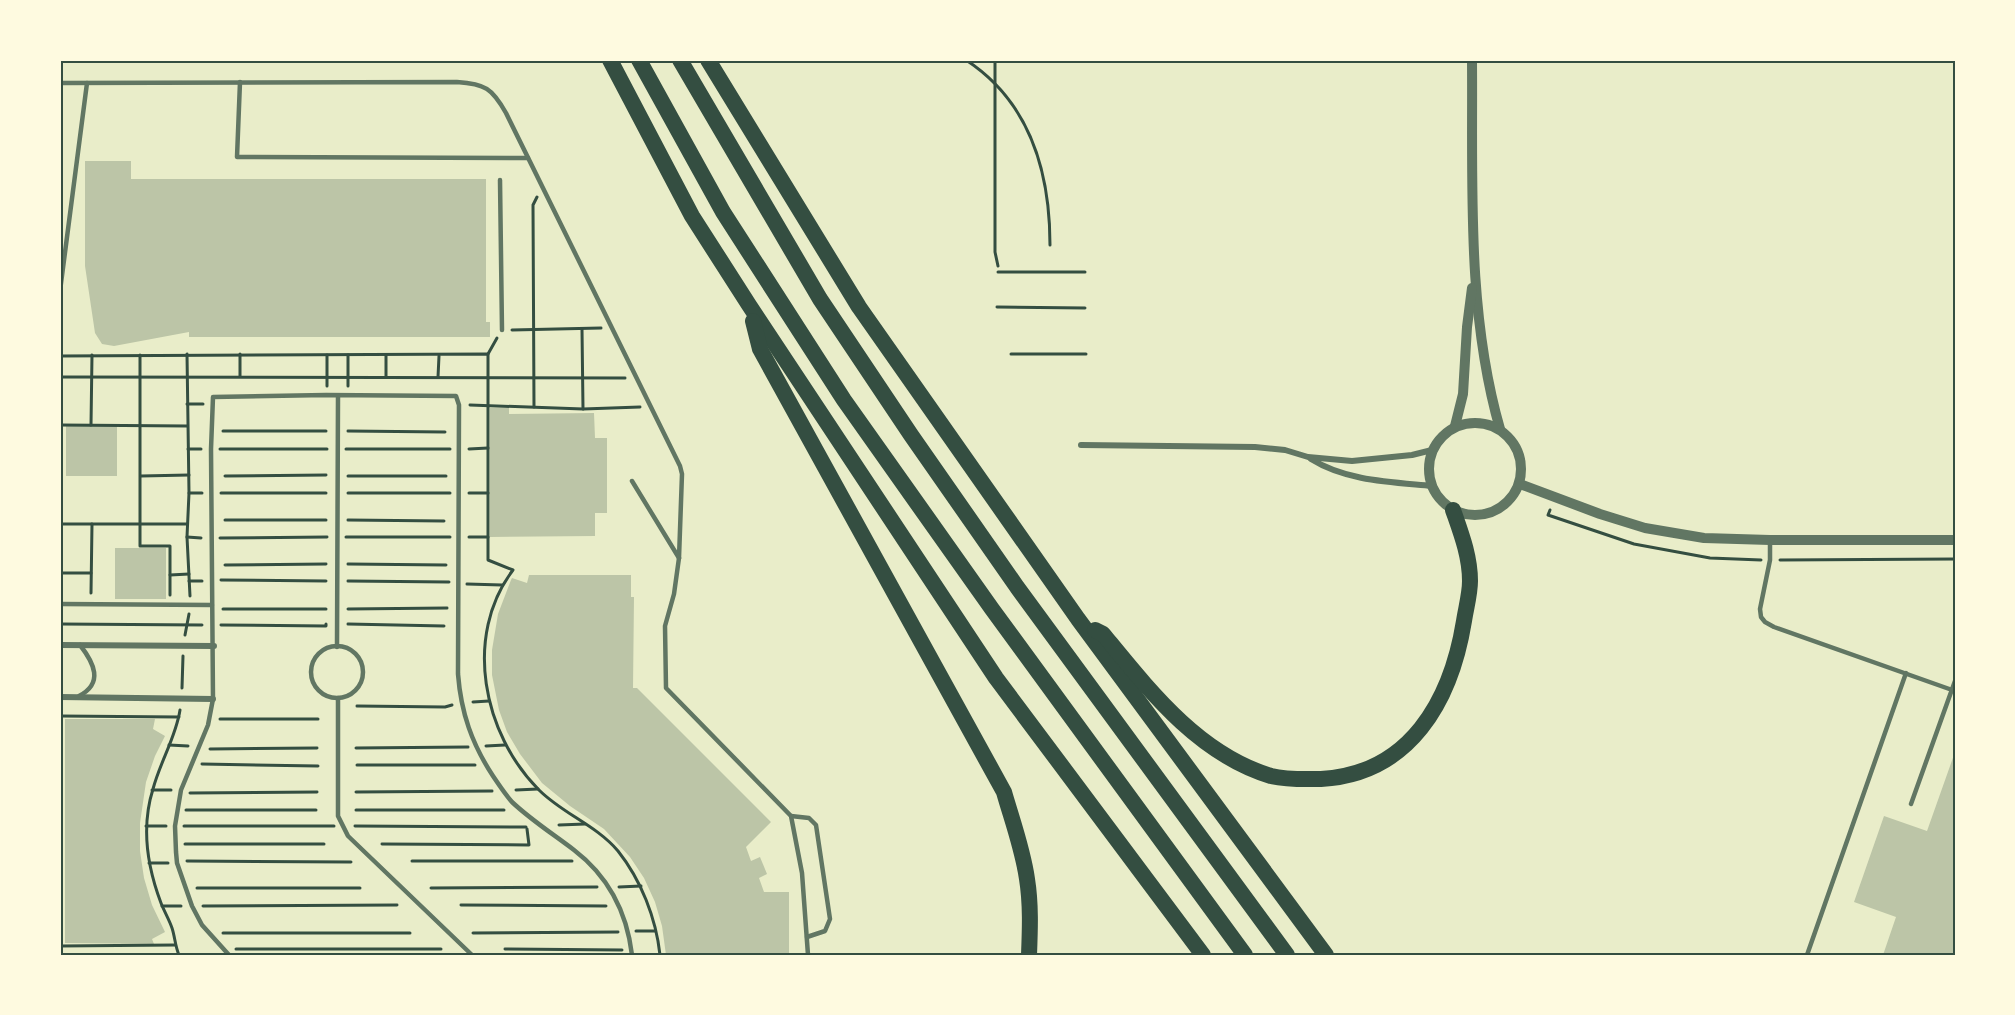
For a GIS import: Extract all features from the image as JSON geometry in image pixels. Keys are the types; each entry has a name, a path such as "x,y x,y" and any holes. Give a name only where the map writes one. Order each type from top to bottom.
{"highway":[{"path":"610,60 693,216 749,305 996,678 1203,955"},
{"path":"639,60 723,212 844,400 992,609 1245,955"},
{"path":"680,60 820,299 911,435 1024,597 1287,955"},
{"path":"708,60 859,307 1078,619 1326,955"},
{"path":"749,305 760,349 1004,792 1027,878 1030,920 1029,955"},
{"path":"1078,619 1103,634 1166,709 1197,736 1233,760 1272,776 1303,780 1336,778 1390,758 1420,731 1440,702 1452,673 1462,636 1470,582 1468,557 1453,510"}],"street":[{"path":"1472,60 1474,273 1491,397 1500,429"},
{"path":"1455,426 1463,394 1467,327 1474,273"},
{"path":"1470,422 1486,423 1500,429 1512,440 1520,453 1522,469 1520,484 1512,498 1500,509 1485,515 1468,515 1453,510 1440,500 1432,486 1429,469 1432,450 1446,432 1455,426 1470,422"},
{"path":"1081,445 1255,447 1285,450 1308,457 1352,461 1400,457 1432,450"},
{"path":"1308,457 1327,469 1348,474 1432,486"},
{"path":"1520,484 1645,528 1704,538 1955,540"},
{"path":"60,645 214,646"},
{"path":"60,697 213,699"}],"lane":[{"path":"240,82 237,157 528,158"},
{"path":"60,83 457,82 484,86 499,100 682,474 679,558 674,594 665,626 666,688 790,816 802,873 808,955"},
{"path":"60,291 87,83"},
{"path":"500,180 502,330"},
{"path":"229,955 202,924 192,906 177,863 175,826 181,790 208,725 213,699 213,397 326,395 456,396 459,405 458,674 461,703 467,726 475,747 503,791 540,826 575,851 609,887 628,930 632,955"},
{"path":"338,396 338,646"},
{"path":"632,481 679,558"},
{"path":"1770,540 1768,571 1760,609 1761,617 1765,622 1953,690"},
{"path":"60,604 212,605"},
{"path":"76,697 88,692 93,683 94,670 89,657 80,645"},
{"path":"338,646 350,650 357,656 363,672 358,688 351,694 338,698 326,696 319,691 311,677 314,660 319,653 338,646"},
{"path":"1807,955 1906,673"},
{"path":"1911,804 1955,681"},
{"path":"338,698 338,816 341,826 348,836 472,955"},
{"path":"790,816 809,818 816,825 830,919 825,931 807,937"}],"path":[{"path":"966,60 1008,98 1023,121 1036,149 1050,212 1050,245"},
{"path":"995,60 995,252 998,266"},
{"path":"534,408 533,205 543,188"},
{"path":"998,272 1085,273"},
{"path":"997,307 1085,308"},
{"path":"488,354 502,330 611,327"},
{"path":"582,329 583,409"},
{"path":"179,955 149,863 146,826 152,790 179,717 182,698 183,645 191,604 187,537 189,475 186,426 187,354"},
{"path":"240,354 240,376"},
{"path":"1011,354 1086,354"},
{"path":"91,425 92,355"},
{"path":"140,355 140,546 170,546 170,599"},
{"path":"326,395 327,355"},
{"path":"348,355 348,396"},
{"path":"386,355 386,376"},
{"path":"438,377 439,356"},
{"path":"60,377 636,378"},
{"path":"187,404 213,405"},
{"path":"459,405 583,409 651,407"},
{"path":"326,422 327,458"},
{"path":"348,422 348,458"},
{"path":"60,425 186,426"},
{"path":"223,431 326,430"},
{"path":"348,431 445,432"},
{"path":"459,449 488,448"},
{"path":"326,502 327,466"},
{"path":"348,467 348,502"},
{"path":"141,476 189,475"},
{"path":"225,476 327,475"},
{"path":"348,476 446,476"},
{"path":"212,493 326,493"},
{"path":"348,493 488,493"},
{"path":"326,511 326,546"},
{"path":"348,511 348,546"},
{"path":"225,520 326,520"},
{"path":"348,520 444,520"},
{"path":"60,524 188,524"},
{"path":"91,625 92,524"},
{"path":"187,537 212,538"},
{"path":"458,537 488,537"},
{"path":"326,555 326,590"},
{"path":"348,555 348,590"},
{"path":"225,565 326,564"},
{"path":"348,564 446,565"},
{"path":"513,570 502,585 492,609 487,630 486,689 493,715 505,745 516,763 538,789 558,806 603,835 628,865 641,886 660,955"},
{"path":"60,573 92,573"},
{"path":"170,575 189,574"},
{"path":"212,580 326,581"},
{"path":"348,581 445,581 458,584 502,585"},
{"path":"348,599 348,625 444,626"},
{"path":"60,624 326,626 326,600"},
{"path":"348,609 447,608"},
{"path":"223,609 326,609"},
{"path":"357,706 446,707 461,703 489,701"},
{"path":"60,716 179,717"},
{"path":"220,719 318,719"},
{"path":"169,745 210,749 317,748"},
{"path":"356,748 505,745"},
{"path":"200,764 318,766"},
{"path":"357,765 475,765 478,771"},
{"path":"190,793 193,783"},
{"path":"487,785 492,791"},
{"path":"356,792 538,789"},
{"path":"152,790 181,790 190,793 317,792"},
{"path":"316,810 185,810 184,844 324,844"},
{"path":"356,810 508,810"},
{"path":"382,844 529,844 529,830 519,821"},
{"path":"146,826 586,824"},
{"path":"188,870 186,861 351,862"},
{"path":"412,861 574,861"},
{"path":"149,863 177,863"},
{"path":"590,878 596,887"},
{"path":"430,888 641,886"},
{"path":"193,888 360,888"},
{"path":"461,905 609,906"},
{"path":"162,906 192,906"},
{"path":"207,915 200,906 397,906"},
{"path":"473,933 615,933 619,932 616,923"},
{"path":"628,930 655,931"},
{"path":"219,933 410,933"},
{"path":"60,946 175,945"},
{"path":"242,955 235,949 441,949"},
{"path":"505,949 622,950 622,955"}],"building":[{"path":"85,161 131,161 131,179 486,179 486,322 490,322 490,337 189,337 189,332 114,346 102,344 95,333 85,266"},
{"path":"490,408 509,408 509,414 594,413 595,438 607,438 607,513 595,513 595,536 490,537"},
{"path":"66,426 117,426 117,476 66,476"},
{"path":"115,548 166,548 166,599 115,599"},
{"path":"529,575 631,575 631,597 634,597 633,688 637,688 771,822 746,847 751,861 760,857 767,874 759,878 764,892 789,892 789,955 666,955 662,926 655,902 644,878 630,857 604,829 542,783 520,754 507,732 499,710 492,675 492,650 498,614 511,580 512,578 527,583"},
{"path":"65,719 155,719 153,729 165,736 146,782 140,823 140,851 144,878 152,905 165,932 152,939 154,944 65,943"},
{"path":"1955,752 1955,955 1883,955 1896,917 1854,902 1884,816 1927,831"}]}
